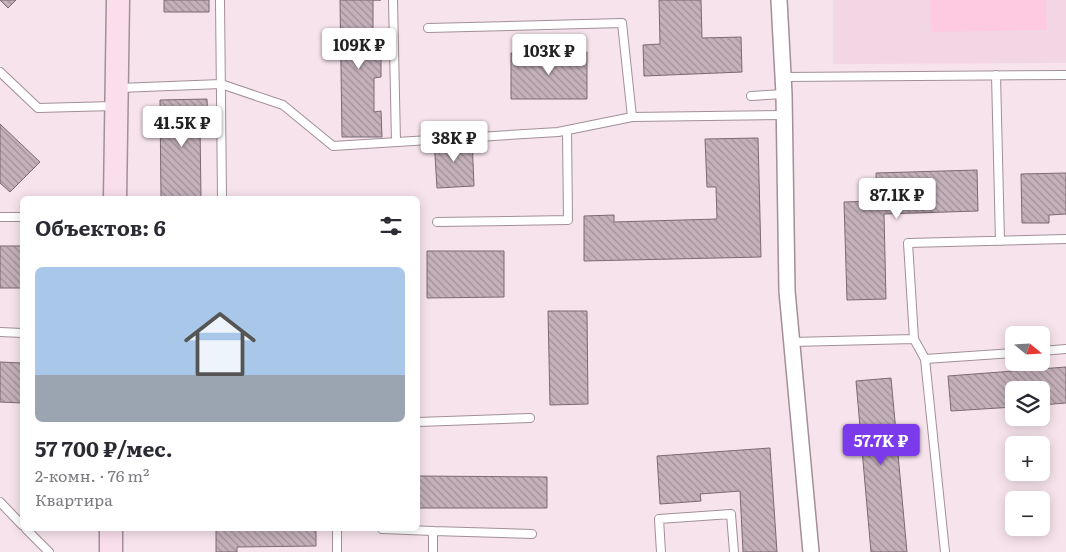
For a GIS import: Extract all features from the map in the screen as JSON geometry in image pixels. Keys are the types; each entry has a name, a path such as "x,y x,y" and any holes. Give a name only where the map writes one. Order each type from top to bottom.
{"street":[{"path":"115,196 118,0"},
{"path":"779,0 784,94 787,291 811,552"},
{"path":"111,552 112,531"}],"lane":[{"path":"220,0 222,196"},
{"path":"393,0 396,142"},
{"path":"428,28 622,23 632,117"},
{"path":"0,72 38,108 221,84 283,106 333,146 567,130 632,117 784,115"},
{"path":"783,77 1066,75"},
{"path":"996,76 1000,240"},
{"path":"751,96 784,94"},
{"path":"437,222 568,220 567,130"},
{"path":"0,217 20,217"},
{"path":"945,552 925,359 914,339 908,243 1066,239"},
{"path":"0,332 20,333"},
{"path":"792,342 914,339"},
{"path":"1050,350 1066,349"},
{"path":"925,359 1005,354"},
{"path":"420,422 530,418"},
{"path":"0,502 20,523"},
{"path":"661,552 659,519 731,514 734,552"},
{"path":"420,530 532,534"},
{"path":"28,531 49,552"},
{"path":"337,531 337,552"},
{"path":"433,531 434,552"}],"shaded area":[{"path":"833,0 1066,0 1066,63 833,64"},
{"path":"930,0 1046,0 1047,30 931,32"}],"building":[{"path":"0,0 16,0 8,8"},
{"path":"164,0 209,0 209,12 164,12"},
{"path":"340,0 373,0 373,33 381,33 381,77 374,78 374,112 381,111 382,137 342,137"},
{"path":"659,0 701,0 702,38 741,37 742,72 644,76 643,45 660,44"},
{"path":"587,52 587,99 511,99 511,53"},
{"path":"207,99 208,126 200,126 201,196 161,196 160,100"},
{"path":"0,124 40,162 10,192 0,183"},
{"path":"472,138 474,186 437,188 434,140"},
{"path":"758,138 761,257 584,261 584,216 614,215 614,222 717,219 716,187 707,187 705,139"},
{"path":"977,170 978,211 884,214 886,299 847,300 844,202 877,201 876,173"},
{"path":"1066,173 1066,214 1049,215 1049,223 1022,223 1021,174"},
{"path":"0,246 20,246 20,288 0,288"},
{"path":"427,251 504,251 504,297 427,298"},
{"path":"548,311 587,311 588,404 550,405"},
{"path":"0,362 20,363 20,403 0,402"},
{"path":"1066,367 1066,403 1050,404 1050,381 1005,381 1005,408 951,411 948,376 1014,371 1050,371 1050,368"},
{"path":"891,378 907,552 871,552 856,381"},
{"path":"770,448 777,552 743,552 740,491 700,494 701,501 660,504 657,456"},
{"path":"420,476 547,477 547,508 420,508"},
{"path":"216,531 316,531 316,546 237,547 237,552 216,552"}]}
